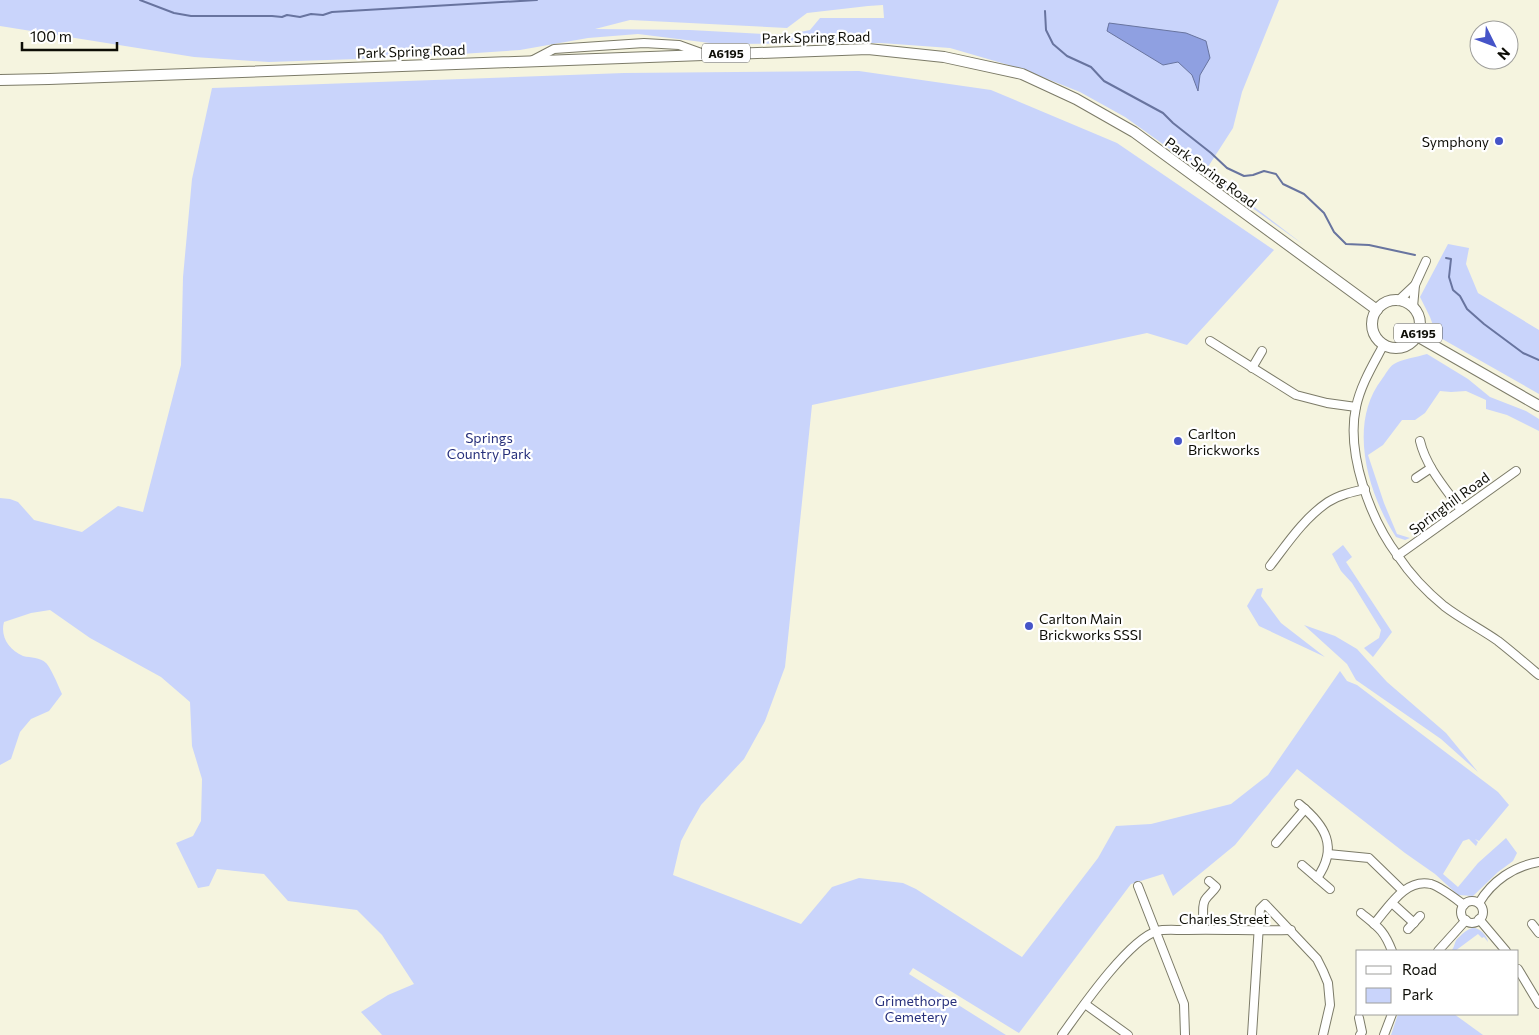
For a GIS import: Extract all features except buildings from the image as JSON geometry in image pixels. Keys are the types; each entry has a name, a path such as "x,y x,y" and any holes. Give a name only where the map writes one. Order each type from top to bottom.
{"main road":[{"name":"Park Spring Road","path":"0,80 868,49 944,57 1022,74 1076,99 1134,132 1378,310"},
{"path":"1378,310 1386,303 1398,301"},
{"name":"A6195","path":"1378,310 1373,322 1373,329 1379,340 1390,347 1402,348 1417,336 1420,329 1420,321 1418,314 1413,308 1398,301"},
{"name":"A6195","path":"1417,336 1539,406"}],"street":[{"path":"1413,308 1415,285 1426,261"},
{"path":"1398,301 1415,285"},
{"path":"1210,341 1296,395 1356,408"},
{"path":"1384,344 1364,383 1356,408 1354,433 1356,460 1378,522 1397,556 1417,579 1445,606 1498,641 1539,675"},
{"path":"1252,368 1262,351"},
{"path":"1420,441 1422,452 1431,468 1461,510"},
{"path":"1416,478 1431,468"},
{"name":"Springhill Road","path":"1397,556 1516,471"},
{"path":"1270,566 1311,516 1328,502 1343,494 1365,489"},
{"path":"1276,843 1302,807 1322,827 1328,854 1322,872 1317,878"},
{"path":"1328,854 1369,858 1403,891"},
{"path":"1479,903 1482,897 1501,878 1521,866 1539,862"},
{"path":"1302,865 1330,890"},
{"path":"1204,929 1203,903 1216,887 1209,881"},
{"path":"1374,924 1403,891 1412,885 1433,884 1464,905"},
{"path":"1138,886 1184,1004 1185,1035"},
{"path":"1470,901 1479,903 1483,909 1480,919 1473,922 1466,920 1462,914 1464,905 1470,901"},
{"path":"1392,903 1414,923"},
{"path":"1252,1035 1260,909 1265,904 1291,930 1323,970 1328,983 1330,1005 1323,1035"},
{"path":"1361,913 1386,937 1392,950"},
{"path":"1408,929 1420,916"},
{"path":"1480,919 1505,950"},
{"path":"1439,950 1466,920"},
{"path":"1532,924 1539,932"},
{"name":"Charles Street","path":"1157,931 1204,929 1291,930"},
{"path":"1062,1035 1104,978 1138,942 1157,931"},
{"path":"1519,973 1539,1004"},
{"path":"1085,1004 1128,1035"},
{"path":"1384,1035 1392,1015"},
{"path":"1359,1018 1362,1032 1360,1035"}],"green space":[{"path":"0,0 1279,0 1242,92 1233,128 1206,170 1304,245 1125,117 1080,92 1022,69 950,48 881,43 718,44 638,34 588,38 520,50 416,57 269,62 194,57 0,26","holes":["883,5 884,18 820,18 810,30 785,35 690,30 595,29 630,20 787,28 807,13"]},
{"name":"Springs Country Park","path":"859,71 991,90 1117,143 1274,250 1187,345 1147,333 812,405 785,667 765,721 744,759 701,805 690,824 681,841 673,875 801,924 832,887 859,878 903,883 916,889 1022,957 1098,858 1116,826 1151,824 1231,804 1268,775 1340,671 1347,681 1357,685 1498,792 1509,805 1479,841 1475,839 1478,842 1476,846 1469,839 1463,841 1443,874 1458,887 1478,863 1506,838 1517,853 1513,861 1498,872 1473,896 1458,895 1435,874 1297,769 1235,845 1173,896 1163,874 1131,884 1019,1033 913,968 909,974 1006,1035 382,1035 361,1012 388,995 414,984 382,935 357,910 288,901 264,874 217,869 209,886 198,888 176,843 193,836 201,821 202,779 192,746 190,702 161,677 90,638 50,610 31,613 4,622 3,633 10,647 23,656 44,661 62,694 49,711 31,719 20,732 11,759 0,765 0,498 18,502 34,520 82,532 118,506 143,512 181,365 183,277 192,179 212,88 624,73"},
{"path":"1448,244 1469,248 1466,264 1478,293 1539,330 1539,394 1437,336 1420,297"},
{"path":"1427,354 1468,379 1490,397 1526,411 1539,419 1539,431 1507,415 1486,409 1486,400 1466,391 1440,391 1425,413 1415,420 1402,420 1383,445 1368,455 1384,503 1397,534 1410,538 1405,540 1396,537 1386,520 1370,480 1365,459 1365,417 1371,397 1390,367 1401,361"},
{"path":"1343,545 1352,557 1346,562 1392,632 1373,657 1364,648 1379,638 1381,630 1352,583 1341,571 1332,554"},
{"path":"1263,588 1261,596 1281,623 1325,657 1259,626 1247,606 1257,589"},
{"path":"1304,625 1335,636 1357,649 1387,682 1446,733 1478,772 1441,739 1356,680 1347,664"},
{"path":"1472,928 1477,929 1482,932 1488,942 1478,934 1456,950 1452,950 1457,939"},
{"path":"1398,1015 1455,1015 1483,1035 1391,1035"}],"water":[{"path":"1109,23 1186,33 1206,41 1210,58 1200,75 1198,91 1192,75 1178,62 1163,65 1107,31"}],"waterway":[{"path":"140,0 174,13 191,16 282,17 287,15 300,17 311,14 323,15 332,12 537,0"},
{"path":"1045,11 1046,30 1053,44 1067,56 1091,67 1104,81 1163,113 1227,168 1244,176 1264,171 1276,174 1283,184 1304,194 1324,213 1334,232 1346,244 1369,245 1415,255"},
{"path":"1446,258 1451,259 1449,277 1453,290 1460,296 1467,309 1523,353 1539,360"}],"place":[{"name":"Symphony","path":"1499,141"},
{"name":"Carlton Brickworks","path":"1178,441"},
{"name":"Carlton Main Brickworks SSSI","path":"1029,626"}],"park label":[{"name":"Grimethorpe Cemetery","path":"916,1008"}]}
